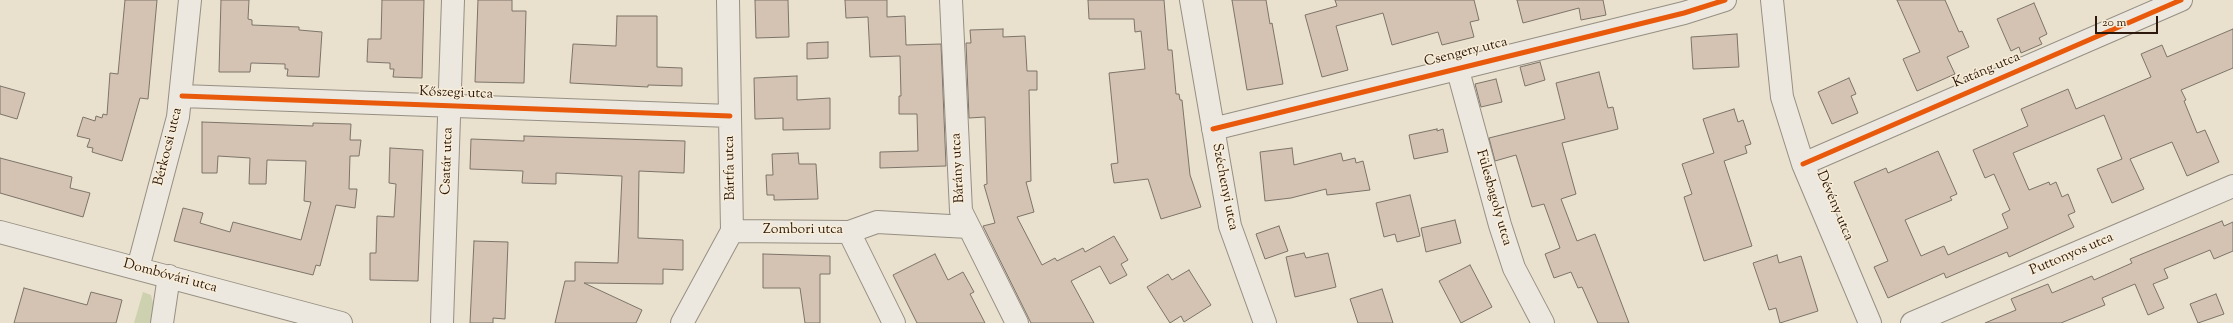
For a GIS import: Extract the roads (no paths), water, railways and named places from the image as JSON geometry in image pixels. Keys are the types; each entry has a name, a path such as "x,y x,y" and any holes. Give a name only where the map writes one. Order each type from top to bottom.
{"street":[{"name":"Bérkocsi utca","path":"138,268 182,96 190,0"},
{"name":"Csatár utca","path":"442,323 453,0"},
{"name":"Bártfa utca","path":"682,323 732,231 728,0"},
{"name":"Bárány utca","path":"951,0 961,211 1017,323"},
{"name":"Széchenyi utca","path":"1191,0 1230,226 1265,323"},
{"name":"Csengery utca","path":"1213,129 1457,67 1684,13 1725,0"},
{"name":"Dévény utca","path":"1772,0 1782,97 1803,164 1870,323"},
{"name":"Katáng utca","path":"1803,164 2181,0"},
{"name":"Fülesbagoly utca","path":"1457,67 1500,225 1514,268 1543,323"},
{"name":"Kőszegi utca","path":"182,96 730,116"},
{"name":"Puttonyos utca","path":"1912,323 2233,186"},
{"name":"Zombori utca","path":"732,231 849,232 877,222 968,227"},
{"name":"Dombóvári utca","path":"0,232 340,323"},
{"path":"849,232 894,323"},
{"path":"162,323 169,276"}]}
